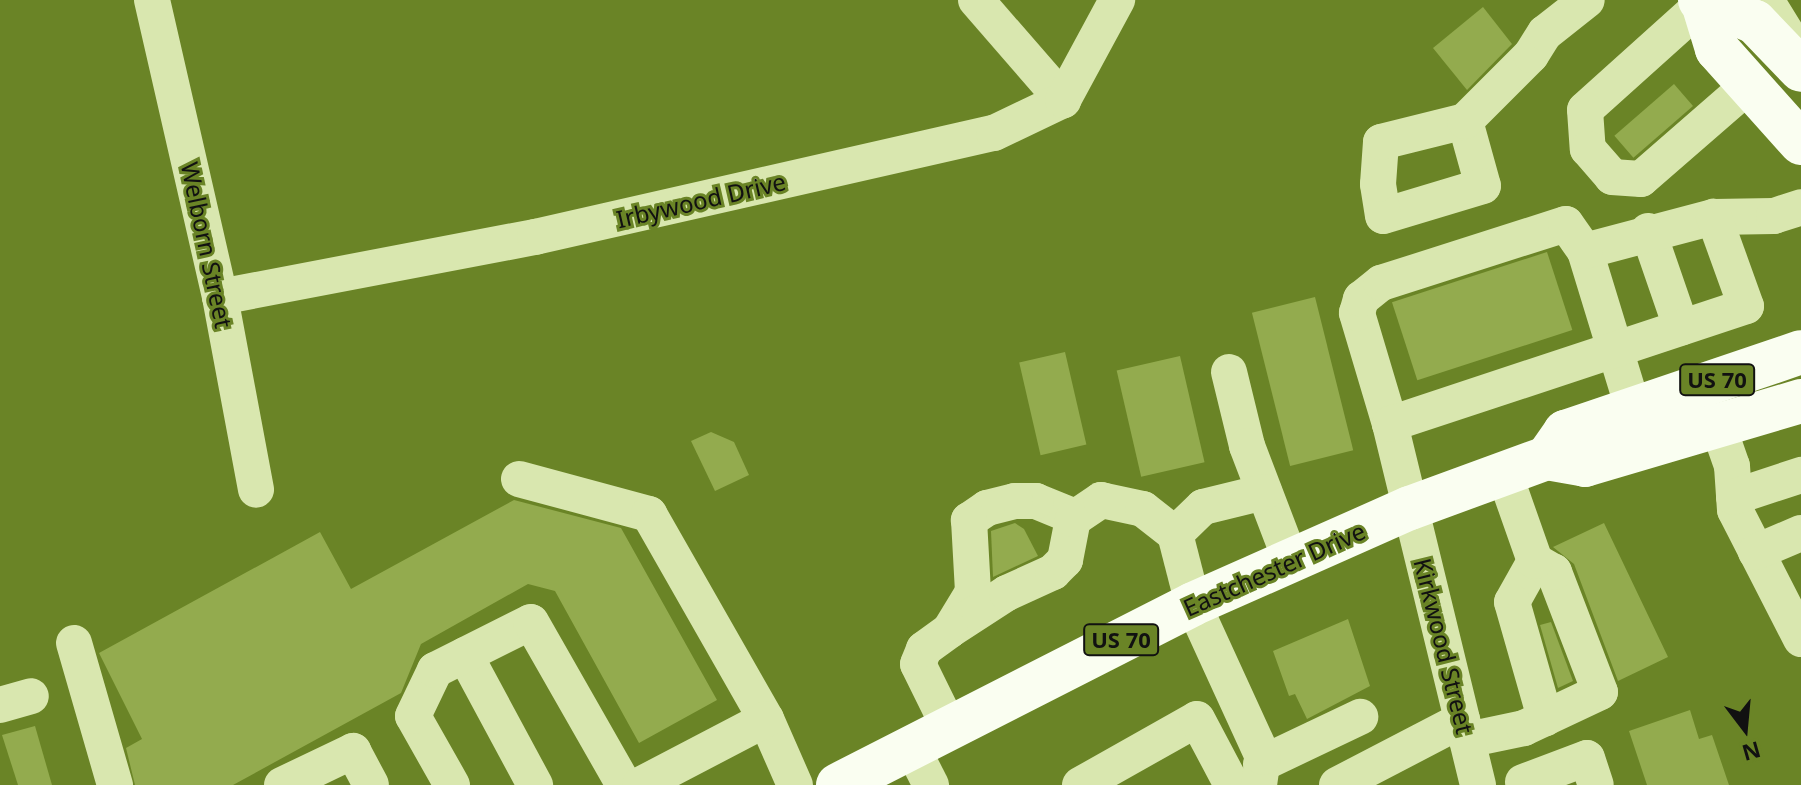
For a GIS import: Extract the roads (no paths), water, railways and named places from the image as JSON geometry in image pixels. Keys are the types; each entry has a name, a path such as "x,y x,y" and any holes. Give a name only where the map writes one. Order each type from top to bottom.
{"main road":[{"path":"1703,1 1755,22 1801,70"},
{"path":"1703,1 1717,49 1801,143"},
{"name":"Eastchester Drive","path":"1547,458 1565,432 1789,353"},
{"name":"Eastchester Drive","path":"838,785 1193,604 1410,508 1547,458 1585,465 1801,401"}],"street":[{"name":"Welborn Street","path":"152,0 220,297 256,490"},
{"path":"976,0 1063,100 1117,0"},
{"path":"1465,121 1531,55 1545,33 1587,0"},
{"path":"1766,0 1801,57"},
{"path":"1703,1 1585,110 1584,128 1596,164 1612,177 1641,179 1749,85"},
{"name":"Irbywood Drive","path":"220,297 535,237 994,133 1063,100"},
{"path":"1633,408 1585,251 1648,231 1714,217 1774,216 1801,207"},
{"path":"1390,424 1746,306 1714,217"},
{"name":"Kirkwood Street","path":"1478,785 1390,424 1357,313 1361,299 1381,283 1566,224 1585,251"},
{"path":"1648,231 1681,327"},
{"path":"1229,372 1264,492 1291,561"},
{"path":"1718,426 1732,466 1734,497 1756,552 1792,602 1801,639"},
{"path":"1337,785 1465,730 1534,723 1600,692 1504,473"},
{"path":"1734,497 1801,475"},
{"path":"519,479 649,514 766,719 795,785"},
{"path":"1175,534 1203,507 1264,492"},
{"path":"949,727 918,664 924,649 1007,593 1053,572 1065,560 1075,517 1101,500 1115,500 1143,509 1175,534 1193,604 1263,757 1260,775"},
{"path":"950,630 973,592 969,520 987,508 1015,501 1036,501 1075,517"},
{"path":"1756,552 1801,533"},
{"path":"1534,723 1512,602 1545,567"},
{"path":"452,785 413,716 435,670 531,622 624,785"},
{"path":"74,643 115,785"},
{"path":"465,655 535,785"},
{"path":"1260,775 1360,717"},
{"path":"640,785 766,719"},
{"path":"1080,785 1197,719 1232,785"},
{"path":"911,746 931,785"},
{"path":"292,783 353,751 371,785"},
{"path":"1522,784 1587,758 1596,785"}]}
